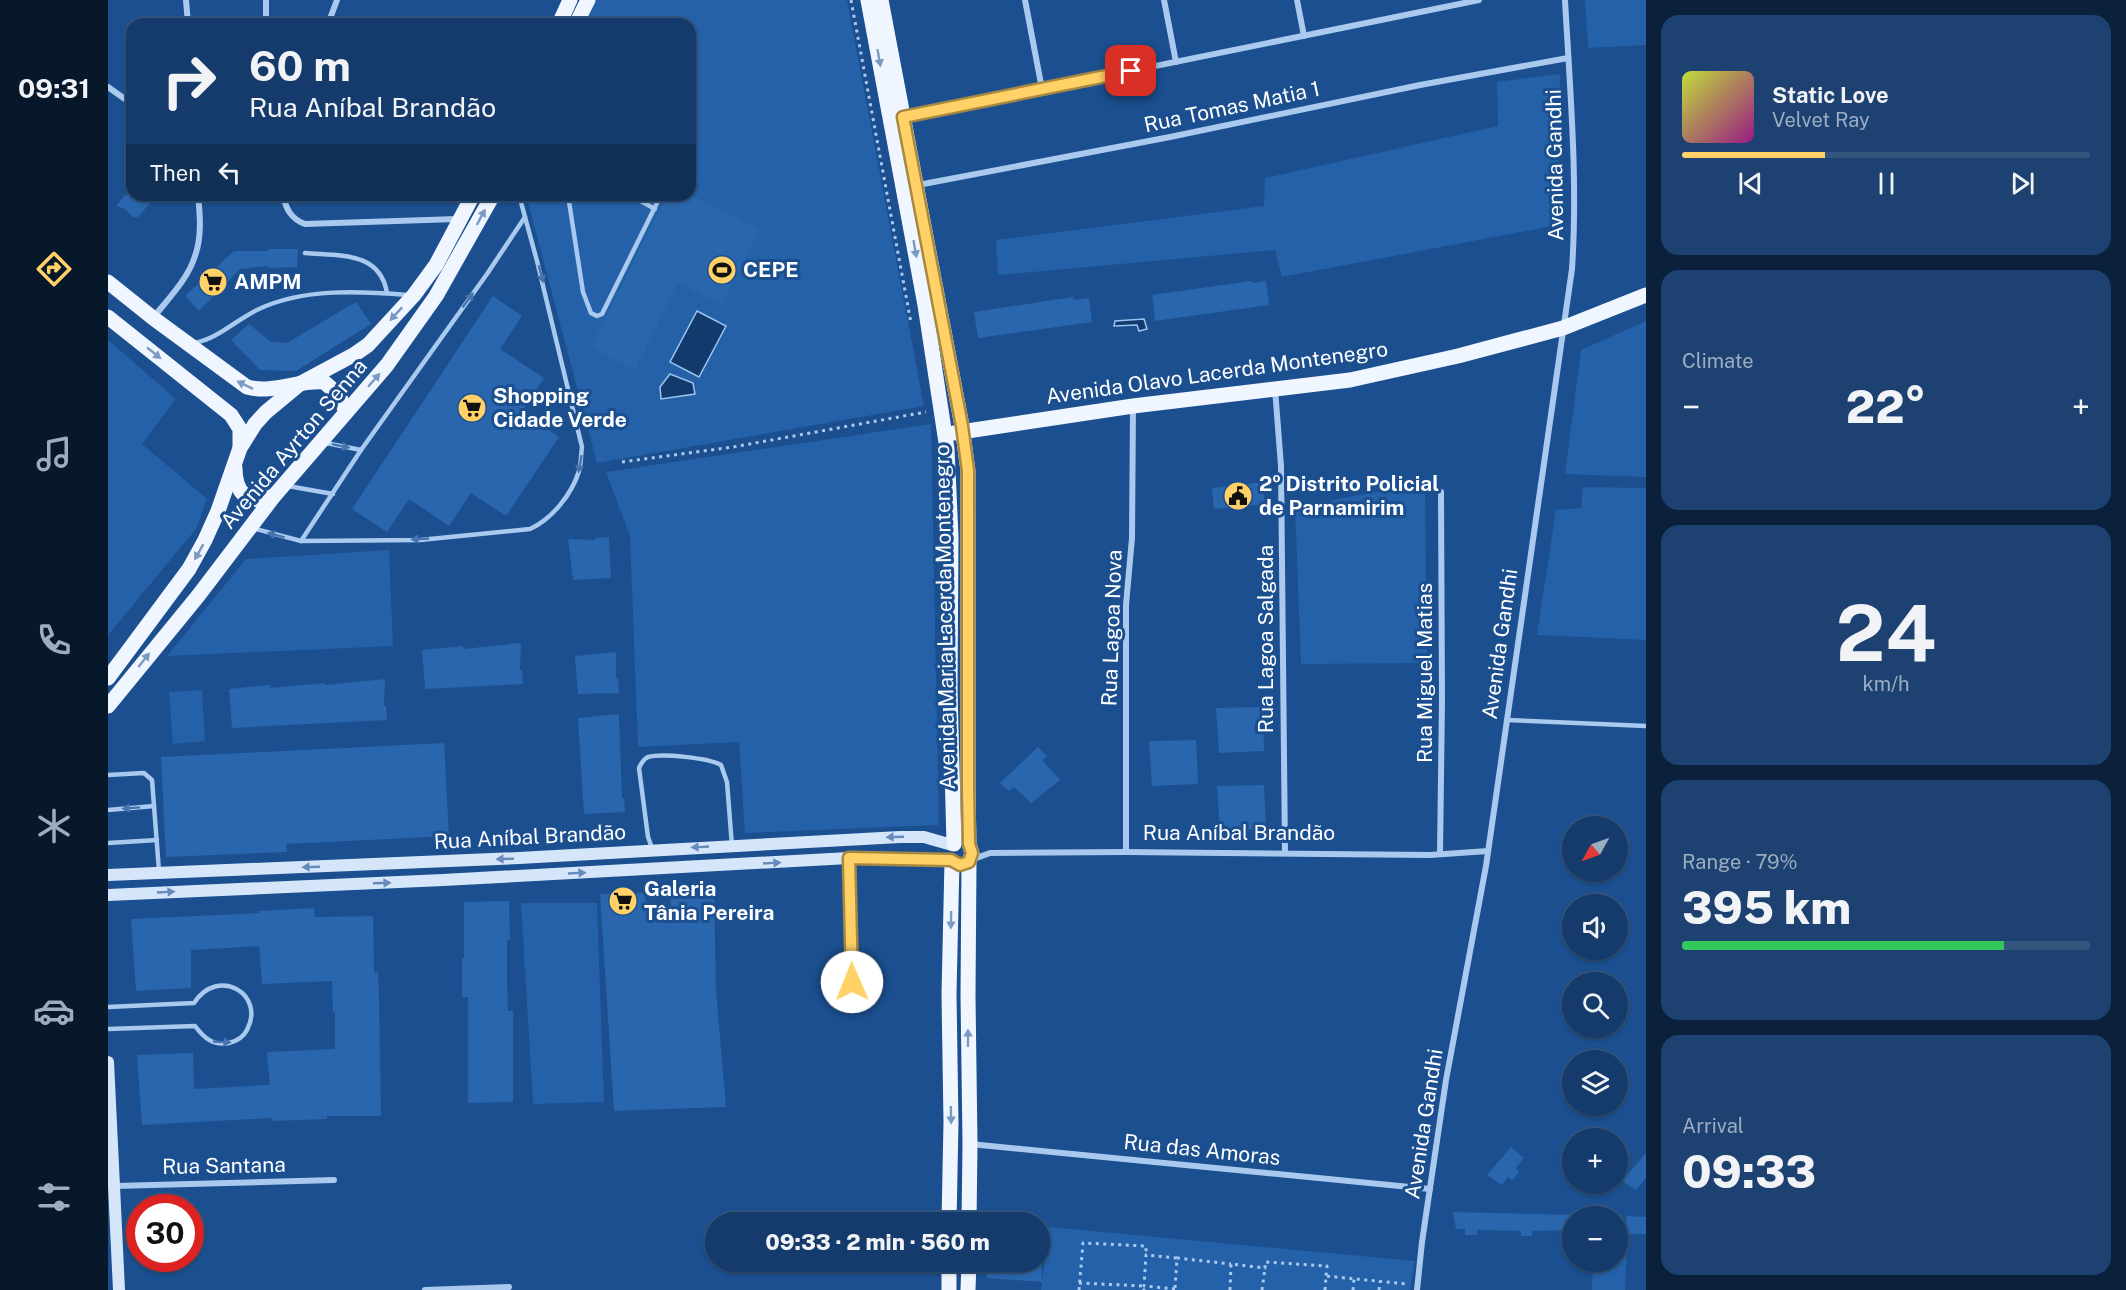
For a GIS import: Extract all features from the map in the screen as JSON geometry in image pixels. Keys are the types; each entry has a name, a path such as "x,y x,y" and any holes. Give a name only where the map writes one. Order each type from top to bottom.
{"main road":[{"path":"562,18 570,0"},
{"path":"579,18 588,0"},
{"name":"Avenida Maria Lacerda Montenegro","path":"868,0 897,119 963,431 968,480 961,853 949,994 951,1122 949,1212"},
{"name":"Avenida Maria Lacerda Montenegro","path":"881,0 897,119"},
{"name":"Avenida Maria Lacerda Montenegro","path":"910,186 948,466 951,536 950,679 961,853 970,1144 969,1212"},
{"name":"Avenida Ayrton Senna","path":"108,678 189,569 210,531 240,448 247,435 266,412 301,383 368,345 414,295 435,264 470,201"},
{"name":"Avenida Ayrton Senna","path":"108,706 279,491 387,365 436,296 490,201"},
{"path":"108,282 188,345 247,387 265,390 301,383 324,382 339,395 346,412"},
{"name":"Avenida Olavo Lacerda Montenegro","path":"945,434 1134,406 1350,380 1458,356 1563,328 1646,295"},
{"path":"108,317 231,416 240,429 240,448"},
{"path":"235,465 235,479 242,494 250,499 259,500 279,491"},
{"path":"949,1272 949,1290"},
{"path":"969,1272 969,1290"}],"street":[{"path":"186,0 188,18"},
{"path":"266,0 266,18"},
{"path":"330,18 337,0"},
{"path":"1025,0 1042,89"},
{"path":"1164,0 1176,62"},
{"path":"1297,0 1304,36"},
{"path":"1433,0 1435,8"},
{"path":"897,119 1479,0"},
{"name":"Avenida Gandhi","path":"1417,1290 1446,1080 1488,851 1572,269 1576,217 1575,172 1565,0"},
{"name":"Rua Tomas Matia 1","path":"910,186 1568,58"},
{"path":"108,87 126,100"},
{"path":"153,318 188,271 196,255 199,236 198,201"},
{"path":"285,201 291,216 305,224 461,219"},
{"name":"Rua Lagoa Salgada","path":"1275,388 1281,466 1285,853"},
{"name":"Rua Lagoa Nova","path":"1126,852 1126,605 1132,538 1134,406"},
{"name":"Rua Miguel Matias","path":"1440,854 1441,492"},
{"name":"Rua Aníbal Brandão","path":"108,875 900,837 924,837 961,853 990,854"},
{"name":"Rua Aníbal Brandão","path":"108,895 961,853 1440,854 1488,851"},
{"path":"849,858 852,982"},
{"path":"413,862 414,881"},
{"path":"108,1062 110,1152 115,1186 119,1290"},
{"name":"Rua das Amoras","path":"970,1144 1430,1189"},
{"name":"Rua Santana","path":"115,1186 334,1180"},
{"path":"425,1290 509,1287"}],"lane":[{"path":"251,528 301,541 420,540 530,529 557,509 579,471 582,447 521,201"},
{"path":"569,201 583,292 591,313 597,316 602,314 658,201"},
{"path":"641,201 655,209"},
{"path":"301,541 361,450 488,274 525,218"},
{"path":"305,253 355,258 365,262 380,272 385,280 387,293"},
{"path":"188,345 214,336 260,308 288,299 321,294 369,292 414,295"},
{"path":"321,442 361,450"},
{"path":"279,491 333,494"},
{"path":"1506,720 1646,726"},
{"path":"652,850 648,837 639,768 647,757 690,757 713,761 721,765 727,782 732,846"},
{"path":"108,775 144,773 152,780 159,874"},
{"path":"108,810 154,806"},
{"path":"108,843 157,840"},
{"path":"108,1006 194,1003 209,987 225,985 239,990 249,1000 252,1012 251,1023 245,1034 235,1042 221,1044 205,1039 195,1026 108,1029"}],"path":[{"path":"851,0 911,323"},
{"path":"622,462 733,447 926,413 924,402"},
{"path":"1079,1290 1083,1243 1146,1246 1144,1288"},
{"path":"1146,1255 1265,1268"},
{"path":"1079,1283 1175,1289 1177,1258"},
{"path":"1262,1290 1266,1262 1327,1266 1325,1290"},
{"path":"1230,1290 1231,1264"},
{"path":"1326,1276 1406,1284"},
{"path":"1353,1290 1354,1279"},
{"path":"1379,1290 1380,1281"}],"shaded area":[{"name":"CEPE","path":"596,0 847,0 924,406 597,463 528,201 696,201 696,18 588,18"},
{"path":"1585,0 1646,0 1646,45 1588,48"},
{"path":"1560,74 1558,225 1282,277 1275,250 998,275 996,240 1264,206 1265,178 1498,126 1497,82"},
{"path":"697,311 726,326 699,377 670,362"},
{"path":"1144,319 1147,329 1139,331 1137,325 1114,326 1115,321"},
{"path":"1646,321 1646,477 1565,474 1581,350"},
{"path":"108,340 176,399 142,444 207,499 196,529 108,635"},
{"path":"670,374 693,383 695,394 661,399 660,387"},
{"path":"931,424 939,825 745,833 739,742 638,747 630,536 606,472"},
{"path":"1425,483 1427,663 1301,664 1295,507"},
{"path":"1583,487 1646,488 1646,640 1537,635 1556,510 1581,508"},
{"path":"389,550 393,646 167,656 246,559"},
{"path":"202,690 205,741 173,744 169,692"},
{"path":"521,903 597,903 604,1102 533,1104"},
{"path":"1050,1227 1415,1261 1410,1290 1041,1290 1043,1272 1050,1272"},
{"path":"1593,1272 1626,1272 1625,1290 1592,1290"}],"building":[{"path":"125,195 126,201 152,201 138,217 133,217 125,209 116,206"},
{"path":"696,198 759,230 721,305 678,283 635,370 591,348 664,201 696,201"},
{"name":"AMPM","path":"268,249 298,249 297,267 268,268 268,266 240,269 199,311 185,296 234,251 268,251"},
{"path":"1251,281 1252,283 1266,281 1269,305 1155,321 1152,295"},
{"name":"Shopping Cidade Verde","path":"493,296 522,316 500,349 544,378 522,412 559,437 506,516 471,493 449,526 409,499 387,532 352,509"},
{"path":"1073,297 1074,300 1089,298 1092,322 978,338 974,312"},
{"path":"356,302 371,324 296,371 260,370 231,340 249,324 271,342 287,343"},
{"name":"2º Distrito Policial de Parnamirim","path":"1263,482 1264,504 1214,509 1212,488"},
{"path":"609,537 611,578 573,580 568,539 595,540 595,538"},
{"path":"521,643 520,670 522,670 523,684 425,689 422,650 463,646 463,649"},
{"path":"616,652 616,679 618,678 619,693 578,694 575,656"},
{"path":"385,679 384,706 386,706 387,720 232,728 229,689 270,685 270,688 325,683 325,685"},
{"path":"1263,707 1264,751 1219,753 1216,708"},
{"path":"619,714 622,798 624,798 625,812 584,814 578,718"},
{"path":"1196,740 1198,784 1152,786 1149,741"},
{"path":"444,743 449,836 286,844 287,852 166,857 161,757"},
{"path":"1038,747 1047,756 1042,760 1060,780 1031,803 1014,787 1009,791 1000,783"},
{"path":"1264,785 1266,829 1220,831 1217,786"},
{"path":"714,890 716,991 726,1107 614,1111 600,894 644,893 647,908 671,907 670,892"},
{"path":"509,901 510,940 507,940 507,981 508,1011 513,1011 513,1102 468,1103 468,997 462,997 464,902"},
{"path":"314,908 315,917 373,916 374,973 378,972 379,996 381,1116 327,1116 327,1119 273,1121 272,1118 142,1125 137,1055 193,1053 194,1089 270,1085 267,1052 335,1049 335,1012 333,1012 332,981 262,984 259,946 191,950 191,988 136,991 131,919"},
{"path":"1511,1147 1524,1158 1516,1168 1519,1172 1512,1181 1508,1177 1502,1185 1487,1175"},
{"path":"1646,1153 1646,1178 1636,1190 1628,1185 1628,1174"},
{"path":"1453,1212 1562,1215 1562,1230 1533,1231 1532,1236 1521,1236 1521,1231 1477,1230 1477,1235 1465,1235 1465,1229 1456,1229"},
{"path":"1628,1216 1646,1217 1646,1234 1628,1234"},
{"path":"987,1272 1042,1272 1042,1282 987,1278"}],"place":[{"name":"CEPE","path":"722,270"},
{"name":"AMPM","path":"213,282"},
{"name":"Shopping Cidade Verde","path":"472,408"},
{"name":"2º Distrito Policial de Parnamirim","path":"1238,496"},
{"name":"Galeria Tânia Pereira","path":"623,901"}],"route":[{"path":"852,982 849,858 951,860 960,865 969,862 972,858 969,844 968,789 968,471 962,426 903,117 1131,71"}]}
